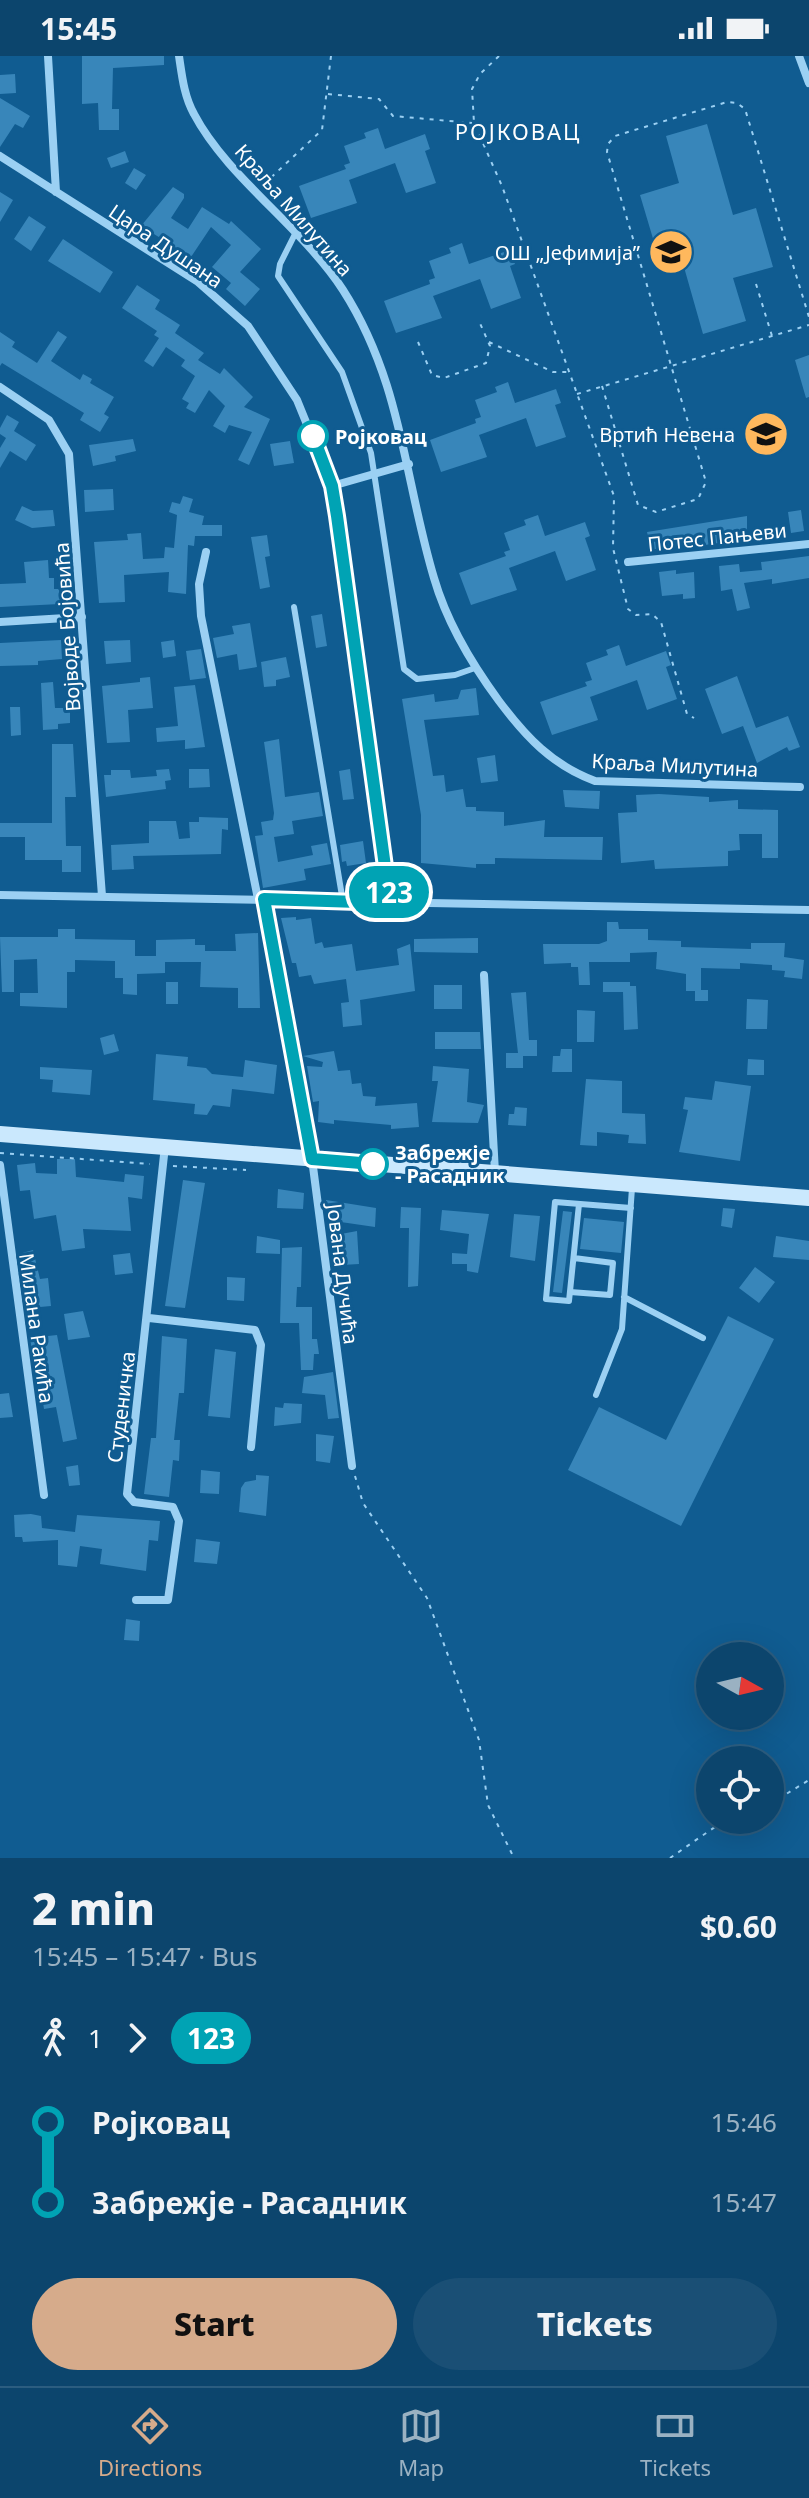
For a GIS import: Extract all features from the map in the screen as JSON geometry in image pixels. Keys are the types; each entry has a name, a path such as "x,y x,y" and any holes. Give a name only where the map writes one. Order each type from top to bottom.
{"street":[{"path":"48,56 56,192"},
{"name":"Краља Милутина","path":"179,56 187,97 201,127 296,232 344,291 378,355 394,399 433,577 455,632 475,668 544,754 595,781 800,787"},
{"path":"799,56 809,83"},
{"name":"Цара Душана","path":"0,156 198,282 248,326 297,400 332,486 390,903"},
{"name":"Војводе Бојовића","path":"0,387 49,420 69,454 102,896"},
{"path":"332,486 409,464"},
{"name":"Потес Пањеви","path":"628,562 809,544"},
{"name":"Јована Дучића","path":"206,552 199,605 312,1159 352,1466"},
{"path":"0,622 82,617"},
{"path":"0,895 809,910"},
{"path":"484,975 495,1173"},
{"path":"0,1134 809,1198"},
{"name":"Студеничка","path":"136,1600 168,1600 179,1521 173,1507 134,1502 127,1494 149,1318 165,1145"},
{"name":"Милана Ракића","path":"0,1165 44,1495"},
{"path":"149,1318 255,1330 261,1345 251,1447"}],"lane":[{"path":"296,232 280,264 279,280 321,336 342,372 375,474 404,669 417,679 455,675 475,668"},
{"path":"294,607 343,902"},
{"path":"596,1395 622,1329 632,1184"},
{"path":"579,1204 569,1301 546,1299 555,1202 631,1208"},
{"path":"570,1292 610,1295 613,1263 574,1258"},
{"path":"624,1297 703,1338"}],"path":[{"path":"257,190 322,130 331,56"},
{"path":"499,56 480,74 472,89 474,123 502,186 614,496 613,548 628,609 636,615 657,616 687,714 694,718"},
{"path":"328,94 379,99 393,116 474,123"},
{"path":"602,386 638,505 656,512 698,499 706,482 607,152 608,144 615,136 727,102 737,103 745,109 809,317"},
{"path":"756,284 772,336"},
{"path":"418,342 432,375 444,378 486,363 490,356 488,342 479,321"},
{"path":"577,394 809,325"},
{"path":"488,342 553,372 568,372"},
{"path":"352,1466 363,1503 427,1598 479,1740 488,1805 514,1858"},
{"path":"784,1795 809,1780"},
{"path":"670,1858 705,1834"}],"building":[{"path":"82,56 164,56 164,65 113,68 112,109 119,109 119,130 99,130 98,103 82,104"},
{"path":"15,74 16,93 0,94 0,75"},
{"path":"0,98 30,116 23,128 15,124 0,147"},
{"path":"707,124 733,215 756,208 773,267 733,278 746,321 703,334 678,246 657,252 640,195 679,183 666,136"},
{"path":"378,128 385,149 425,134 430,149 425,151 436,183 406,193 395,163 349,180 357,203 311,218 299,186 346,169 344,165 350,163 344,146 366,138 364,133"},
{"path":"125,151 129,162 111,168 107,158"},
{"path":"134,168 146,175 136,190 125,183"},
{"path":"173,187 184,194 184,198 171,218 188,229 202,207 229,224 231,221 261,249 240,272 260,289 245,306 226,289 231,283 212,267 231,245 211,227 191,257 141,226"},
{"path":"0,192 13,200 0,222"},
{"path":"29,216 46,227 31,251 14,239"},
{"path":"63,239 113,272 100,293 48,261"},
{"path":"462,243 469,264 510,250 515,264 510,266 521,298 491,309 480,279 433,296 442,318 396,333 384,301 430,284 429,280 435,278 429,261 451,253 449,248"},
{"path":"137,285 160,300 155,309 180,325 175,333 204,353 198,360 220,374 224,368 253,397 244,407 270,419 249,465 238,460 252,432 229,425 225,433 213,426 225,406 209,390 195,413 186,408 189,403 182,399 195,376 181,366 185,360 166,347 153,367 144,361 159,338 154,335 157,331 122,308"},
{"path":"58,331 67,337 51,361 80,380 83,374 92,379 90,383 114,397 104,414 109,417 100,432 80,420 84,413 2,363 0,366 0,332 15,342 12,347 37,363"},
{"path":"809,355 809,397 806,398 795,360"},
{"path":"508,382 515,403 556,389 561,403 555,405 566,437 536,447 526,418 479,435 487,457 441,472 430,440 476,423 475,419 481,417 475,400 497,392 495,387"},
{"path":"7,415 19,422 14,431 36,445 26,461 10,451 0,468 0,448 6,438 0,434 0,428"},
{"path":"133,439 136,451 115,456 116,461 93,466 89,445"},
{"path":"290,441 294,463 274,466 270,444"},
{"path":"113,489 114,510 85,512 84,490"},
{"path":"183,496 193,499 189,512 204,516 202,525 222,525 222,536 195,536 194,546 188,545 186,594 168,592 169,572 124,575 125,602 99,603 94,542 128,540 127,534 141,533 143,559 164,558 165,547 174,548 177,515 169,512 172,502 180,504"},
{"path":"22,506 33,511 53,510 55,526 32,528 15,520"},
{"path":"801,510 804,531 791,533 788,512"},
{"path":"538,515 545,536 585,522 590,536 585,538 596,570 566,581 555,551 509,568 517,590 471,605 459,573 506,556 504,552 510,550 504,533 526,525 524,520"},
{"path":"747,516 747,533 724,537 725,542 705,545 704,538 651,550 647,532"},
{"path":"267,535 270,556 265,557 270,587 260,589 251,537"},
{"path":"809,556 809,578 772,584 772,579 744,583 750,608 737,611 732,589 721,591 719,566 739,564 740,572 762,570 761,562"},
{"path":"48,560 49,578 54,578 54,589 59,589 60,604 0,607 0,584 26,583 24,562"},
{"path":"676,570 676,574 694,572 695,598 683,599 683,594 662,596 659,572"},
{"path":"322,614 327,646 316,648 311,616"},
{"path":"250,623 257,667 239,670 237,654 217,658 213,638 234,634 232,626"},
{"path":"61,640 62,659 38,661 38,665 0,666 0,643"},
{"path":"130,640 131,662 106,664 104,641"},
{"path":"174,640 176,656 163,658 161,642"},
{"path":"619,645 626,666 666,651 671,665 666,667 677,699 647,710 637,680 590,697 598,720 552,735 540,702 587,686 585,682 592,680 586,663 608,655 606,650"},
{"path":"201,649 206,678 190,680 186,651"},
{"path":"286,657 290,677 276,680 276,686 264,687 261,662"},
{"path":"737,676 756,728 788,716 800,747 789,751 787,747 757,763 743,726 722,734 705,689"},
{"path":"150,677 153,708 128,710 130,742 107,743 102,686 140,682 140,678"},
{"path":"53,682 55,708 70,708 70,723 58,724 58,729 43,730 41,683"},
{"path":"195,685 205,747 185,749 185,740 157,742 156,728 178,726 174,687"},
{"path":"476,688 479,715 424,720 433,776 444,775 446,792 463,789 466,807 476,807 476,811 504,812 504,826 545,820 544,837 603,837 602,860 495,858 495,864 476,864 476,868 421,863 421,815 402,699 434,694 435,702 458,699 461,690"},
{"path":"10,707 20,707 21,735 11,736"},
{"path":"279,739 285,797 319,792 323,816 292,821 294,834 274,837 278,862 313,855 311,846 327,843 331,864 304,869 306,880 263,888 255,836 263,835 261,822 273,820 274,813 264,742"},
{"path":"52,744 73,744 76,797 65,797 66,846 81,846 81,872 62,872 62,860 25,860 25,837 0,837 0,823 52,823"},
{"path":"495,755 498,781 481,783 477,758"},
{"path":"169,769 171,780 165,781 166,789 106,797 104,775 111,775 111,770 130,770 131,778 157,776 156,770"},
{"path":"189,769 209,769 210,787 189,788"},
{"path":"350,769 354,799 343,800 339,771"},
{"path":"563,790 600,791 599,809 565,807"},
{"path":"636,795 709,797 709,802 738,800 738,809 778,810 778,858 762,858 762,834 739,834 740,850 728,851 728,866 655,869 654,860 621,863 618,813 637,812"},
{"path":"199,817 228,818 228,830 222,829 221,854 133,856 134,869 112,870 111,845 149,843 149,821 176,821 179,839 190,838 189,822 199,822"},
{"path":"363,841 366,863 347,866 346,861 342,862 340,845"},
{"path":"296,917 296,920 311,918 315,944 322,942 324,948 352,944 356,971 399,965 397,949 410,944 415,991 360,1000 362,1025 343,1027 341,1003 349,1002 346,979 314,984 311,975 299,977 296,963 292,963 281,918"},
{"path":"607,922 618,922 619,929 648,929 648,940 681,941 681,947 751,949 751,943 785,943 784,957 804,960 802,979 784,977 785,971 772,970 772,965 740,963 740,969 701,968 701,990 708,990 708,1001 695,1001 695,991 686,991 686,974 656,969 657,952 630,953 630,962 589,962 590,985 579,985 578,967 571,967 571,963 544,964 543,944 599,944 607,941"},
{"path":"58,929 75,929 75,939 135,940 135,956 156,956 156,940 195,939 195,945 205,945 205,951 236,951 235,934 258,933 260,1008 238,1008 238,988 200,987 201,962 165,962 165,973 137,974 137,995 123,994 123,978 115,978 115,961 75,960 75,972 67,972 67,1008 20,1006 20,993 38,993 37,959 14,960 14,992 2,992 0,937 58,937"},
{"path":"478,938 478,953 414,952 414,939"},
{"path":"166,982 178,982 178,1004 166,1004"},
{"path":"603,982 630,982 630,986 636,986 638,1029 624,1030 623,992 603,992"},
{"path":"434,985 462,985 462,1009 434,1009"},
{"path":"526,992 529,1040 537,1040 537,1056 523,1056 523,1068 506,1068 506,1053 518,1053 511,993"},
{"path":"747,999 768,1000 767,1029 746,1029"},
{"path":"577,1010 595,1011 594,1042 577,1042"},
{"path":"435,1032 480,1032 481,1049 435,1049"},
{"path":"114,1034 119,1051 104,1055 100,1038"},
{"path":"561,1049 572,1049 572,1072 552,1072 553,1056 560,1056"},
{"path":"334,1051 338,1071 350,1070 352,1084 361,1083 363,1096 376,1097 375,1106 417,1103 419,1127 391,1129 391,1125 334,1120 334,1124 318,1122 319,1101 313,1102 307,1066 322,1067 323,1062 303,1056"},
{"path":"156,1054 188,1057 187,1066 206,1068 212,1074 243,1077 245,1060 277,1065 274,1094 232,1089 230,1107 213,1105 207,1115 194,1114 195,1104 153,1100"},
{"path":"748,1059 764,1060 764,1075 747,1075"},
{"path":"433,1066 469,1069 467,1102 484,1105 478,1123 432,1122 438,1081 432,1081"},
{"path":"40,1067 92,1070 90,1095 52,1092 53,1080 40,1079"},
{"path":"586,1079 622,1081 622,1113 645,1114 646,1144 628,1143 629,1135 597,1132 597,1146 580,1145"},
{"path":"715,1081 751,1086 740,1161 679,1152 688,1110 683,1109 685,1097 712,1100"},
{"path":"515,1107 527,1108 526,1126 508,1125 509,1114 514,1114"},
{"path":"57,1159 75,1159 76,1177 124,1182 125,1174 144,1176 142,1199 128,1197 131,1231 83,1229 85,1248 62,1251 56,1215 34,1219 30,1190 20,1191 17,1165 35,1163 36,1173 57,1174"},
{"path":"183,1180 205,1183 185,1308 165,1306"},
{"path":"278,1189 304,1193 303,1209 277,1208"},
{"path":"326,1200 376,1208 375,1227 327,1220"},
{"path":"401,1207 421,1208 418,1286 408,1287 409,1228 400,1228"},
{"path":"723,1208 735,1209 732,1228 721,1226"},
{"path":"442,1210 489,1214 478,1273 467,1271 467,1264 452,1264 452,1253 467,1254 469,1234 440,1230"},
{"path":"563,1211 572,1212 562,1293 553,1292"},
{"path":"514,1214 540,1216 535,1261 510,1257"},
{"path":"584,1218 624,1222 621,1253 580,1249"},
{"path":"357,1231 359,1264 342,1265 341,1234"},
{"path":"257,1236 280,1240 280,1254 256,1253"},
{"path":"776,1236 809,1241 809,1260 773,1257"},
{"path":"302,1247 301,1287 297,1287 296,1307 312,1307 312,1339 317,1339 319,1354 314,1354 313,1370 301,1370 299,1323 280,1323 282,1248"},
{"path":"33,1250 40,1279 48,1278 51,1306 29,1308 19,1254"},
{"path":"130,1253 133,1273 115,1275 113,1255"},
{"path":"755,1267 775,1282 759,1303 739,1288"},
{"path":"227,1277 245,1278 244,1301 227,1300"},
{"path":"83,1311 90,1337 68,1340 64,1314"},
{"path":"728,1316 774,1339 681,1526 568,1470 599,1407 666,1440"},
{"path":"57,1335 77,1439 63,1442 56,1407 44,1409 42,1396 48,1395 43,1361 34,1362 30,1338"},
{"path":"162,1336 187,1339 184,1393 179,1393 174,1440 180,1440 179,1461 173,1460 169,1497 144,1494 151,1438 156,1438"},
{"path":"215,1349 236,1352 230,1418 208,1416"},
{"path":"333,1372 339,1418 328,1419 325,1395 302,1393 304,1377"},
{"path":"9,1393 13,1417 0,1418 0,1394"},
{"path":"284,1403 302,1404 301,1423 274,1426 275,1407 283,1408"},
{"path":"316,1434 334,1436 330,1463 316,1461"},
{"path":"78,1465 80,1485 69,1486 66,1467"},
{"path":"201,1470 220,1472 219,1494 200,1493"},
{"path":"256,1475 269,1476 266,1516 239,1512 241,1488 245,1482 256,1480"},
{"path":"14,1515 41,1516 42,1528 75,1532 77,1515 160,1521 158,1541 149,1540 146,1571 100,1564 102,1549 80,1546 77,1567 58,1565 58,1540 23,1542 22,1537 15,1537"},
{"path":"196,1539 220,1542 217,1564 194,1562"},
{"path":"126,1619 140,1621 139,1641 124,1640"}],"bus line":[{"name":"123","path":"313,436 332,486 337,516 390,903 264,899 312,1159 373,1164"}],"place":[{"name":"ОШ „Јефимија”","path":"671,252"},
{"name":"Вртић Невена","path":"766,434"},
{"name":"Ројковац","path":"313,436"},
{"name":"Забрежје - Расадник","path":"373,1164"}],"district":[{"name":"РОЈКОВАЦ","path":"518,131"}]}
